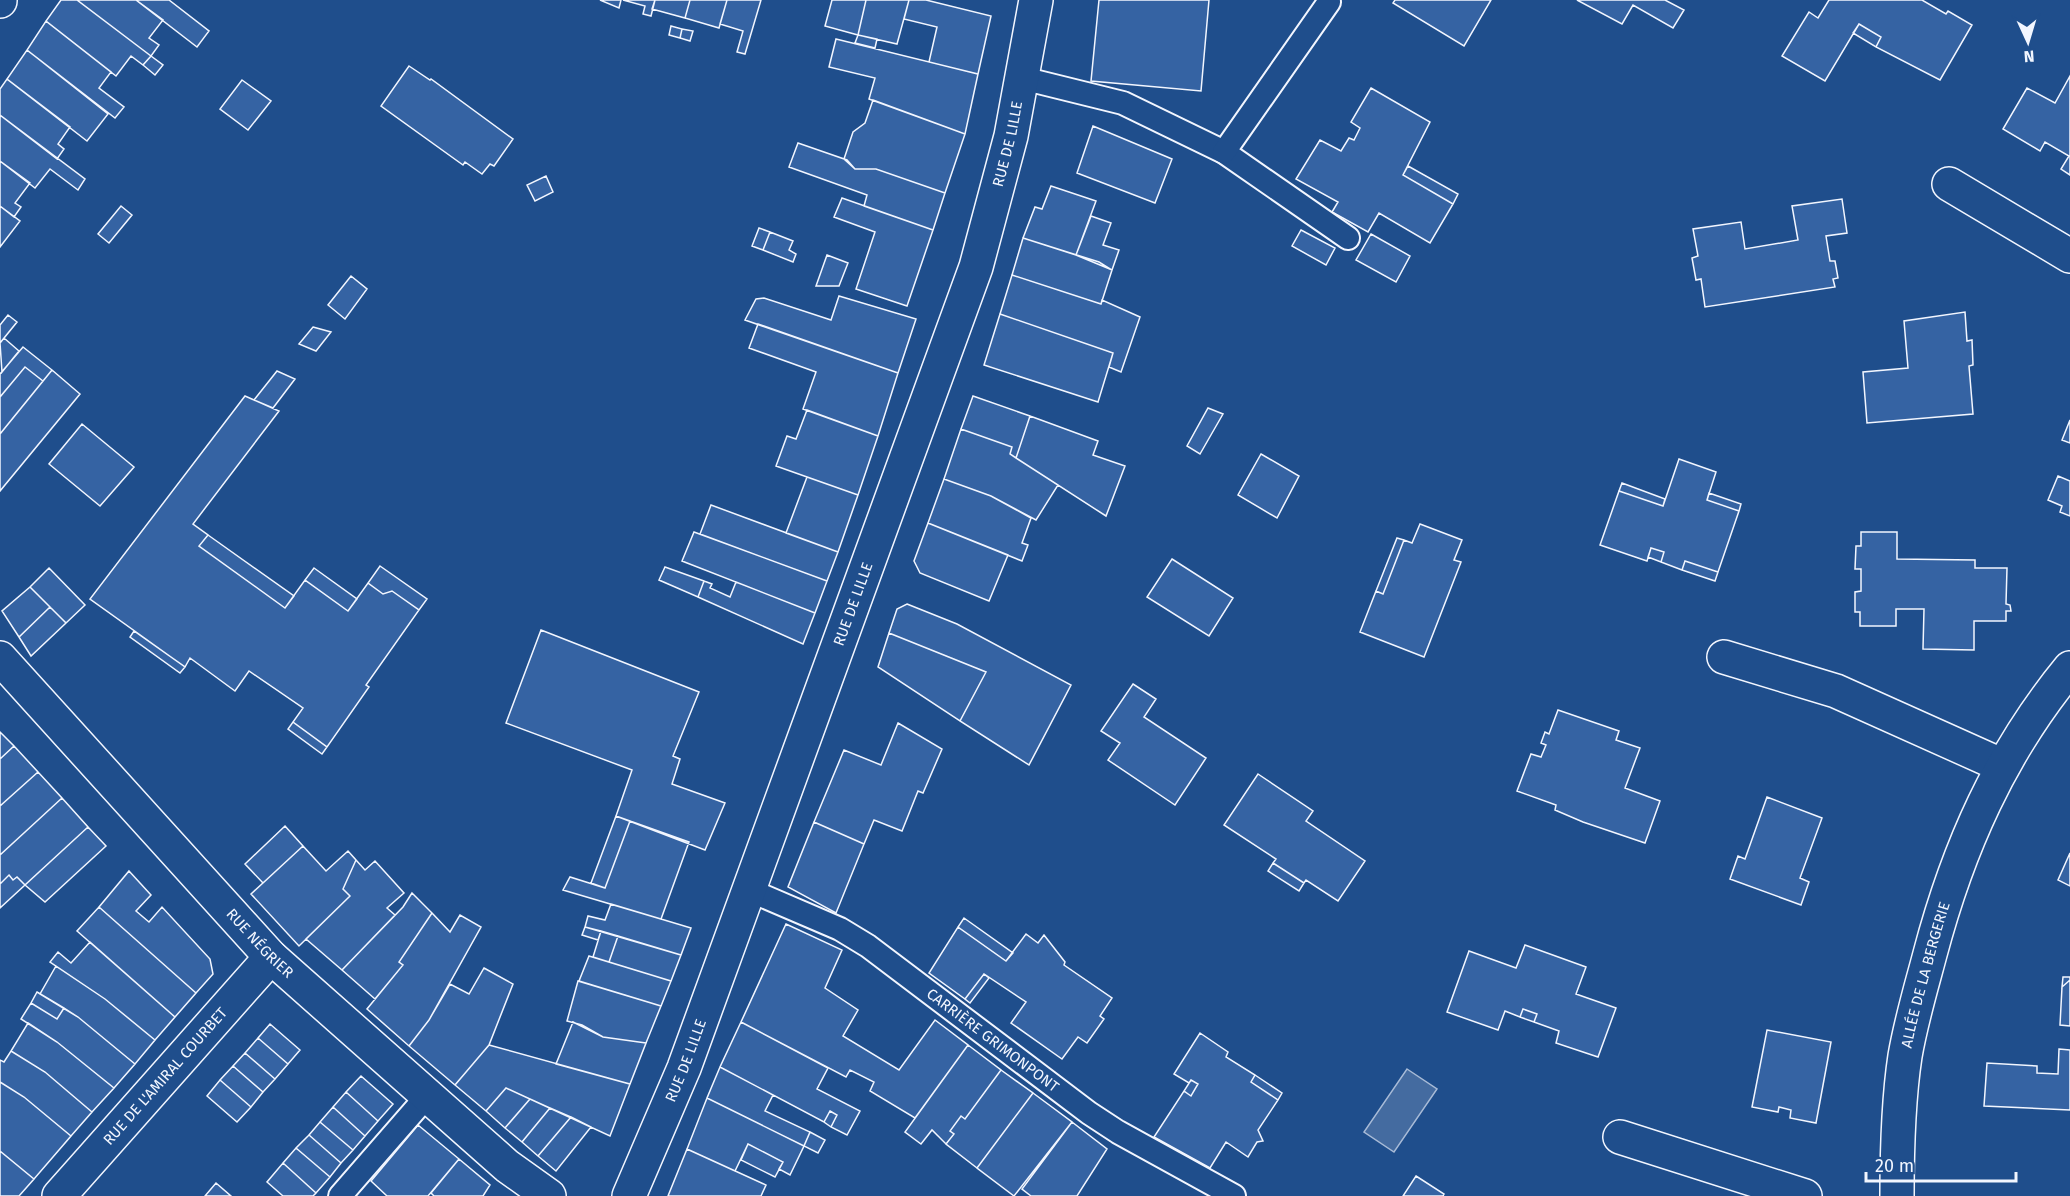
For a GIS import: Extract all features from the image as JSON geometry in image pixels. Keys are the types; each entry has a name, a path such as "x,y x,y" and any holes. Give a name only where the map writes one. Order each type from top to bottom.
{"street":[{"name":"RUE DE LILLE","path":"629,1196 684,1068 976,267 995,205 1036,0"},
{"path":"1949,184 2070,256"},
{"path":"1724,657 1836,691 2001,765"},
{"name":"RUE NÉGRIER","path":"0,658 271,957 507,1166 549,1196"},
{"name":"ALLÉE DE LA BERGERIE","path":"1897,1196 1899,1102 1905,1055 1955,868 2001,765 2033,716 2070,668"},
{"name":"RUE DE L'AMIRAL COURBET","path":"59,1196 271,957"},
{"path":"1620,1137 1805,1196"}],"lane":[{"path":"1224,152 1329,2"},
{"path":"1022,78 1123,104 1224,152 1348,238"},
{"name":"CARRIÈRE GRIMONPONT","path":"749,890 840,929 868,946 1089,1113 1127,1138 1234,1196"},
{"path":"340,1196 427,1096"}],"water":[{"path":"1407,1069 1437,1089 1394,1152 1364,1132"}],"building":[{"path":"61,0 77,0 151,56 143,65 131,56 116,76 46,21"},
{"path":"77,0 136,0 163,20 149,38 159,45 151,56"},
{"path":"136,0 169,0 209,31 197,47"},
{"path":"600,0 621,0 619,8"},
{"path":"623,0 655,0 651,16 643,14 645,6"},
{"path":"655,0 690,0 685,18 652,9"},
{"path":"690,0 727,0 719,28 685,18"},
{"path":"727,0 761,0 745,54 737,52 743,31 720,24"},
{"path":"832,0 866,0 858,35 825,26"},
{"path":"866,0 909,0 897,44 858,35"},
{"path":"909,0 926,0 991,16 978,74 929,62 937,27 904,19"},
{"path":"1099,0 1209,0 1201,91 1091,81"},
{"path":"1395,0 1491,0 1464,46 1393,3"},
{"path":"1577,0 1665,0 1684,10 1673,28 1633,5 1622,24"},
{"path":"1829,0 1922,0 1972,25 1940,80 1876,47 1881,37 1859,24 1825,81 1782,56 1809,12 1818,18"},
{"path":"46,21 111,72 99,88 124,107 115,118 27,50"},
{"path":"1859,24 1881,37 1876,47 1853,33"},
{"path":"671,26 682,29 680,38 669,35"},
{"path":"682,29 693,31 690,41 680,38"},
{"path":"858,35 877,39 875,48 855,43"},
{"path":"836,39 978,74 965,134 869,99 875,78 829,67"},
{"path":"27,50 108,114 87,141 7,79"},
{"path":"151,56 163,65 155,75 143,65"},
{"path":"409,66 431,79 513,139 494,166 490,164 482,174 465,162 463,165 381,106"},
{"path":"2070,76 2070,175 2061,169 2069,156 2045,142 2040,151 2003,129 2027,88 2055,103"},
{"path":"7,79 70,127 58,144 64,149 57,159 0,115 0,89"},
{"path":"242,80 271,101 248,130 220,109"},
{"path":"1371,88 1430,122 1403,175 1453,204 1430,243 1379,213 1368,232 1332,212 1338,202 1296,179 1320,140 1341,151 1349,138 1354,140 1360,128 1351,122"},
{"path":"873,100 965,134 945,193 876,169 855,169 844,159 853,132 865,123"},
{"path":"0,115 85,179 78,190 50,169 35,188 0,161"},
{"path":"1093,126 1172,159 1155,203 1077,173"},
{"path":"798,143 847,160 855,169 876,169 945,193 933,230 864,206 867,195 789,167"},
{"path":"0,161 30,183 15,203 21,207 14,217 0,206"},
{"path":"1408,166 1458,194 1453,204 1403,175"},
{"path":"546,176 553,192 535,201 527,185"},
{"path":"1051,186 1096,201 1076,255 1023,238 1035,207 1042,209"},
{"path":"842,198 933,230 907,306 856,289 875,232 834,217"},
{"path":"1842,199 1847,233 1826,236 1830,261 1835,261 1838,278 1833,279 1835,287 1705,307 1701,279 1696,280 1692,258 1698,256 1693,229 1741,222 1745,249 1798,240 1792,206"},
{"path":"0,206 20,221 0,247"},
{"path":"121,206 132,215 109,243 98,234"},
{"path":"1091,216 1111,223 1103,245 1119,250 1112,270 1076,255"},
{"path":"759,228 770,232 763,250 752,246"},
{"path":"1301,230 1335,248 1326,265 1292,246"},
{"path":"770,232 793,241 789,250 796,254 793,262 763,250"},
{"path":"1371,234 1410,256 1396,282 1356,260"},
{"path":"1023,238 1099,262 1112,270 1101,304 1012,275"},
{"path":"827,255 848,263 839,286 816,286"},
{"path":"1012,275 1101,304 1102,300 1140,317 1121,372 1109,367 1113,353 1000,314"},
{"path":"351,276 367,289 345,319 328,305"},
{"path":"839,296 916,319 898,373 745,320 756,299 764,298 831,320"},
{"path":"1965,312 1967,341 1972,340 1973,365 1969,366 1973,414 1867,423 1863,372 1908,368 1904,321"},
{"path":"1000,314 1113,353 1098,402 984,365"},
{"path":"8,315 17,322 0,343 0,325"},
{"path":"758,324 898,373 878,436 803,409 816,372 749,348"},
{"path":"313,327 331,332 316,351 299,344"},
{"path":"4,338 19,351 2,372 0,343"},
{"path":"23,347 52,370 43,381 25,367 0,397 0,374"},
{"path":"25,367 43,381 0,434 0,397"},
{"path":"52,370 80,394 0,491 0,434"},
{"path":"277,371 295,379 273,408 254,400"},
{"path":"245,396 279,411 193,524 208,535 199,546 285,608 305,580 348,611 368,583 383,594 392,591 419,610 366,685 369,687 327,747 293,722 303,708 249,671 235,691 190,658 185,667 90,599"},
{"path":"973,396 1030,416 1016,458 1010,454 1012,447 961,429"},
{"path":"1208,408 1223,414 1200,454 1187,446"},
{"path":"807,410 878,436 858,495 776,466 787,436 796,439"},
{"path":"1030,416 1098,441 1093,455 1125,466 1106,516 1016,458"},
{"path":"2070,420 2070,443 2062,440"},
{"path":"82,424 134,467 100,506 49,464"},
{"path":"961,429 1012,447 1010,454 1058,485 1036,520 991,496 944,479"},
{"path":"1261,454 1299,476 1277,518 1238,495"},
{"path":"1679,459 1716,472 1707,500 1739,511 1718,572 1685,561 1682,570 1661,562 1664,552 1651,548 1647,561 1600,545 1619,491 1663,506"},
{"path":"2058,476 2070,481 2070,516 2060,512 2062,506 2048,500"},
{"path":"807,477 858,495 838,552 786,533"},
{"path":"944,479 991,496 1031,518 1022,543 1028,545 1022,561 928,523"},
{"path":"1622,483 1665,499 1663,506 1619,491"},
{"path":"1709,493 1741,504 1739,511 1707,500"},
{"path":"711,505 838,552 827,581 700,534"},
{"path":"928,523 1008,555 989,601 920,573 914,561"},
{"path":"1420,524 1462,540 1454,560 1461,562 1424,657 1360,632 1376,591 1383,594 1404,540 1412,543"},
{"path":"694,532 827,581 815,613 682,561"},
{"path":"1861,532 1897,532 1897,559 1975,560 1975,568 2007,568 2006,604 2010,605 2011,611 2006,611 2006,621 1974,621 1974,650 1923,649 1924,609 1896,609 1896,626 1860,626 1860,612 1855,612 1855,592 1861,591 1861,569 1855,569 1856,546 1861,546"},
{"path":"208,535 294,596 285,608 199,546"},
{"path":"1397,538 1404,540 1383,594 1376,591"},
{"path":"1651,548 1664,552 1661,562 1648,557"},
{"path":"1172,559 1233,598 1209,636 1147,597"},
{"path":"1685,561 1718,572 1715,581 1682,570"},
{"path":"380,566 427,599 419,610 392,591 383,594 368,583"},
{"path":"665,567 704,581 698,597 659,580"},
{"path":"49,568 85,605 66,623 30,587"},
{"path":"314,568 357,599 348,611 305,580"},
{"path":"704,581 712,584 710,588 730,597 736,582 815,613 803,644 698,597"},
{"path":"30,587 50,607 19,637 2,611"},
{"path":"907,604 957,624 1071,685 1029,765 960,721 986,672 889,633 897,609"},
{"path":"50,607 66,623 31,656 19,637"},
{"path":"541,630 699,692 673,756 680,759 672,784 725,803 705,850 616,816 632,770 506,723"},
{"path":"134,631 185,667 180,673 130,637"},
{"path":"889,633 986,672 960,721 878,667"},
{"path":"1133,684 1156,699 1144,717 1206,758 1175,805 1108,760 1120,743 1101,731"},
{"path":"1558,710 1619,731 1616,740 1640,748 1625,788 1660,801 1645,843 1583,822 1555,810 1556,805 1517,791 1531,754 1541,757 1546,745 1541,743 1545,732 1549,734"},
{"path":"293,722 327,747 322,754 288,729"},
{"path":"898,723 942,749 923,793 918,791 902,831 874,820 864,844 814,822 844,750 881,765"},
{"path":"0,732 14,746 0,759"},
{"path":"14,746 38,772 0,806 0,759"},
{"path":"38,772 62,798 0,855 0,806"},
{"path":"1258,774 1313,811 1306,821 1365,861 1338,901 1306,880 1304,883 1273,863 1276,859 1224,825"},
{"path":"1767,797 1822,818 1800,878 1809,882 1801,905 1730,879 1738,856 1745,859"},
{"path":"62,798 88,827 25,885 17,877 13,880 9,875 0,884 0,855"},
{"path":"616,816 630,821 605,888 591,883"},
{"path":"630,821 689,842 661,919 563,890 570,877 605,888"},
{"path":"814,822 864,844 836,913 788,887"},
{"path":"285,826 303,846 263,883 245,864"},
{"path":"88,827 106,846 45,902 25,885"},
{"path":"303,846 326,871 348,851 356,860 343,889 350,896 299,946 251,894"},
{"path":"2070,853 2070,886 2058,880"},
{"path":"356,860 365,870 375,861 404,893 387,908 395,915 342,970 306,939 350,896 343,889"},
{"path":"1273,863 1304,883 1299,891 1268,871"},
{"path":"129,871 151,895 136,911 149,922 162,907 210,959 213,974 196,993 99,907"},
{"path":"9,875 13,880 17,877 25,885 0,908 0,884"},
{"path":"412,893 432,913 399,962 403,965 375,999 342,970 403,907"},
{"path":"611,904 691,928 681,955 585,927 588,916 605,920"},
{"path":"99,907 196,993 175,1017 77,931"},
{"path":"432,913 450,932 460,915 481,927 429,1020 409,1046 367,1009 403,965 399,962"},
{"path":"964,918 1013,953 1006,961 958,927"},
{"path":"786,924 842,950 825,988 858,1010 843,1036 899,1070 935,1020 968,1045 915,1118 870,1091 874,1082 850,1070 846,1077 741,1022"},
{"path":"585,927 601,931 598,940 582,935"},
{"path":"958,927 1006,961 1026,934 1038,943 1044,935 1065,962 1064,965 1112,998 1100,1016 1104,1019 1087,1043 1078,1037 1062,1059 1011,1023 1026,1002 984,974 965,999 929,973"},
{"path":"601,931 618,936 609,962 593,957"},
{"path":"618,936 681,955 671,981 609,962"},
{"path":"90,942 175,1017 155,1040 105,999 50,962 58,952 71,963"},
{"path":"1525,945 1586,967 1576,994 1616,1008 1598,1057 1556,1043 1559,1031 1534,1022 1537,1014 1523,1009 1520,1017 1505,1011 1498,1030 1447,1012 1469,951 1516,968"},
{"path":"589,956 671,981 661,1006 579,981"},
{"path":"56,966 105,999 155,1040 135,1064 78,1017 40,994"},
{"path":"484,968 513,984 489,1045 455,1085 409,1046 429,1020 450,984 469,994"},
{"path":"984,974 989,978 970,1003 965,999"},
{"path":"2063,977 2070,977 2070,980 2062,987"},
{"path":"2070,980 2070,1026 2060,1025 2062,987"},
{"path":"578,981 661,1006 646,1043 603,1037 582,1025 567,1021"},
{"path":"37,992 64,1008 57,1019 31,1003"},
{"path":"31,1003 57,1019 64,1008 135,1064 114,1088 57,1042 21,1019"},
{"path":"1523,1009 1537,1014 1534,1022 1520,1017"},
{"path":"573,1022 603,1037 646,1043 630,1084 556,1064"},
{"path":"741,1022 828,1068 817,1089 860,1111 847,1135 831,1127 837,1115 830,1111 824,1122 720,1067"},
{"path":"28,1023 57,1042 114,1088 92,1112 45,1072 11,1051"},
{"path":"270,1024 300,1050 288,1064 258,1038"},
{"path":"1767,1030 1831,1042 1816,1123 1790,1118 1791,1110 1779,1107 1778,1112 1752,1107"},
{"path":"1200,1033 1228,1052 1226,1057 1255,1075 1251,1082 1278,1100 1258,1130 1263,1141 1257,1142 1248,1157 1226,1142 1210,1168 1154,1137 1184,1091 1191,1096 1198,1084 1191,1080 1189,1083 1174,1074"},
{"path":"258,1038 288,1064 275,1079 245,1053"},
{"path":"489,1045 630,1084 610,1136 506,1088 486,1111 455,1085"},
{"path":"968,1045 1001,1070 965,1119 961,1116 950,1131 954,1134 946,1144 932,1130 921,1144 905,1132"},
{"path":"2059,1049 2070,1050 2070,1110 1984,1106 1987,1063 2037,1066 2037,1073 2058,1074"},
{"path":"11,1051 45,1072 92,1112 71,1136 24,1097 0,1082 0,1060 4,1062"},
{"path":"245,1053 275,1079 263,1092 233,1066"},
{"path":"233,1066 263,1092 251,1107 220,1080"},
{"path":"720,1067 773,1095 765,1111 810,1132 804,1146 707,1098"},
{"path":"1001,1070 1033,1093 977,1168 946,1144 954,1134 950,1131 961,1116 965,1119"},
{"path":"1255,1075 1282,1093 1278,1100 1251,1082"},
{"path":"361,1076 393,1104 378,1121 346,1092"},
{"path":"220,1080 251,1107 237,1122 207,1096"},
{"path":"1191,1080 1198,1084 1191,1096 1184,1091"},
{"path":"0,1082 24,1097 71,1136 34,1179 0,1151"},
{"path":"506,1088 530,1099 505,1128 486,1111"},
{"path":"346,1092 378,1121 365,1136 333,1107"},
{"path":"1033,1093 1072,1122 1014,1196 977,1168"},
{"path":"707,1098 804,1146 790,1175 779,1169 783,1162 748,1144 735,1171 687,1149"},
{"path":"530,1099 550,1108 522,1142 505,1128"},
{"path":"333,1107 365,1136 353,1150 320,1122"},
{"path":"550,1108 571,1117 538,1156 522,1142"},
{"path":"830,1111 837,1115 831,1127 824,1122"},
{"path":"571,1117 591,1127 556,1171 538,1156"},
{"path":"320,1122 353,1150 341,1163 309,1135"},
{"path":"1072,1122 1107,1149 1077,1196 1031,1196 1022,1189"},
{"path":"418,1125 459,1159 428,1196 387,1196 371,1181"},
{"path":"810,1132 825,1140 818,1153 804,1146"},
{"path":"309,1135 341,1163 330,1177 296,1148"},
{"path":"748,1144 783,1162 775,1177 741,1160"},
{"path":"296,1148 330,1177 316,1193 283,1163"},
{"path":"687,1149 766,1185 761,1196 668,1196"},
{"path":"0,1151 34,1179 19,1196 0,1196"},
{"path":"459,1159 490,1185 483,1196 434,1196 431,1193"},
{"path":"283,1163 316,1193 313,1196 283,1196 267,1182"},
{"path":"1416,1176 1444,1194 1443,1196 1403,1196"},
{"path":"216,1183 231,1196 205,1196"}]}
